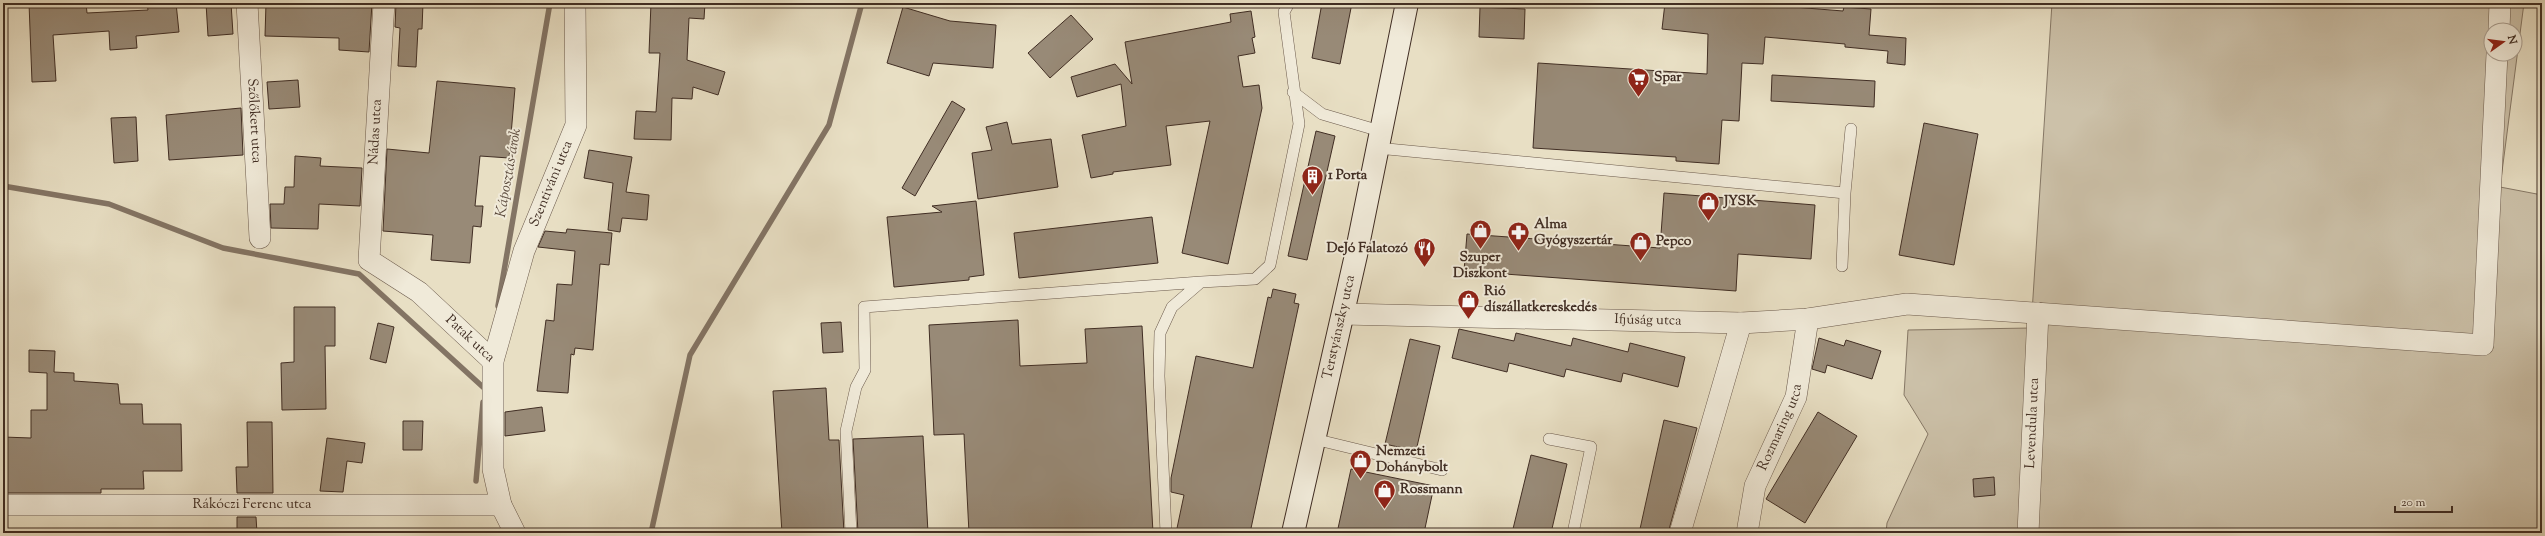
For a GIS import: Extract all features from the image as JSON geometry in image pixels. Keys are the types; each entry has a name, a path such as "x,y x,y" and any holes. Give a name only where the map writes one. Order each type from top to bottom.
{"main road":[{"name":"Terstyánszky utca","path":"1293,533 1343,314 1407,3"}],"street":[{"name":"Szőlőkert utca","path":"247,3 260,238"},
{"name":"Nádas utca","path":"369,260 384,3"},
{"name":"Szentiváni utca","path":"493,361 524,251 576,125 575,3"},
{"path":"2499,22 2500,3"},
{"name":"Ifjúság utca","path":"1343,314 1741,323 1808,319 1906,304 2483,345 2497,62"},
{"name":"Patak utca","path":"369,260 419,292 493,361 493,469 501,505 515,533"},
{"name":"Levendula utca","path":"2028,533 2038,313"},
{"name":"Rozmaring utca","path":"1747,533 1755,486 1796,397 1808,319"},
{"path":"1680,533 1741,323"},
{"name":"Rákóczi Ferenc utca","path":"3,505 501,505"}],"lane":[{"path":"851,533 846,431 854,393 865,370 864,307 1255,279 1270,266 1299,124 1293,92 1284,12 1289,3"},
{"path":"1293,92 1322,114 1378,140 1846,193"},
{"path":"1842,266 1851,129"},
{"path":"1166,533 1159,376 1160,333 1172,307 1201,282"},
{"path":"1314,439 1442,470"},
{"path":"1549,439 1591,447 1573,533"}],"shaded area":[{"path":"2052,3 2524,3 2522,22 2483,22 2483,62 2516,62 2500,187 2542,195 2542,533 1886,533 1887,523 1928,434 1904,395 1908,330 2031,328"}],"building":[{"path":"29,3 86,3 87,13 148,10 147,3 176,3 179,32 136,36 137,48 110,50 109,31 53,35 56,81 32,82"},
{"path":"206,3 231,3 233,34 208,36"},
{"path":"266,3 372,3 369,52 339,50 339,38 265,36"},
{"path":"396,3 423,3 422,29 418,29 416,67 398,66 400,28 395,27"},
{"path":"651,3 705,3 704,19 689,18 687,60 725,72 718,95 693,87 692,99 672,98 671,140 634,139 636,111 656,112 660,53 649,53"},
{"path":"1322,3 1352,3 1340,64 1312,58"},
{"name":"Spar","path":"1665,3 1744,3 1843,11 1844,7 1871,9 1869,35 1906,38 1905,65 1887,63 1888,51 1845,47 1845,44 1765,37 1763,64 1742,63 1739,121 1722,120 1719,164 1676,161 1676,157 1533,148 1538,63 1707,74 1708,34 1662,29"},
{"path":"903,7 950,21 996,25 993,68 933,63 929,76 887,63"},
{"path":"1480,7 1525,9 1524,39 1479,37"},
{"path":"1251,11 1255,37 1252,38 1255,53 1238,56 1243,87 1259,85 1262,108 1228,264 1182,253 1210,121 1166,126 1171,165 1113,172 1113,174 1091,178 1082,135 1126,126 1121,84 1077,97 1071,77 1115,64 1132,84 1125,42 1231,22 1230,14"},
{"path":"1071,15 1093,39 1050,78 1028,53"},
{"path":"1772,75 1875,81 1874,107 1771,101"},
{"path":"298,80 300,107 269,109 267,82"},
{"path":"437,81 515,88 509,158 480,156 475,206 483,206 481,227 473,226 470,263 431,260 433,235 383,231 387,149 429,153"},
{"path":"952,101 965,109 915,196 902,188"},
{"path":"241,108 243,155 169,160 166,115"},
{"path":"136,117 138,161 114,163 111,118"},
{"path":"1007,122 1012,144 1051,139 1058,187 978,199 972,153 992,150 986,127"},
{"path":"1924,123 1978,134 1954,265 1899,255"},
{"name":"1 Porta","path":"1316,131 1335,136 1307,260 1288,256"},
{"path":"589,150 632,157 626,192 649,195 647,220 622,218 620,232 608,230 613,183 584,178"},
{"path":"295,156 321,158 320,166 362,168 360,206 319,204 318,229 271,228 270,204 284,204 285,187 294,187"},
{"path":"1664,193 1815,205 1811,259 1738,254 1736,291 1464,271 1467,234 1660,248"},
{"path":"976,201 984,275 969,277 969,280 894,287 887,217 942,212 932,206"},
{"path":"1152,217 1158,263 1019,278 1014,233"},
{"path":"567,229 612,233 609,265 600,264 593,350 575,348 574,355 571,354 568,393 537,391 546,320 554,321 557,284 572,285 575,251 538,247 545,231 566,233"},
{"path":"1273,289 1296,294 1294,303 1299,304 1250,533 1176,533 1184,495 1171,492 1171,478 1196,356 1253,368 1268,297 1271,298"},
{"path":"294,307 335,307 335,346 325,346 326,409 282,410 281,363 294,362"},
{"path":"1018,320 1020,366 1087,363 1085,329 1142,326 1153,533 969,533 964,434 934,435 929,325"},
{"path":"841,322 843,352 823,353 821,323"},
{"path":"378,323 394,327 386,363 370,359"},
{"path":"1459,329 1514,341 1516,333 1571,346 1573,338 1628,352 1630,343 1685,357 1678,387 1623,373 1621,382 1566,369 1564,377 1509,363 1507,372 1452,358"},
{"path":"1819,338 1844,346 1846,340 1881,351 1872,379 1827,365 1825,373 1812,369"},
{"path":"1410,339 1440,346 1416,451 1385,444"},
{"path":"29,350 55,351 54,372 74,373 74,381 118,384 120,404 142,404 143,424 181,424 182,471 143,471 144,489 101,489 101,493 3,493 3,437 31,438 31,410 47,410 47,373 29,372"},
{"path":"826,388 829,440 839,440 844,533 782,533 773,391"},
{"path":"542,407 545,431 505,436 505,412"},
{"path":"1818,412 1857,436 1805,523 1766,499"},
{"path":"1664,420 1697,428 1668,533 1658,533 1640,529"},
{"path":"403,421 423,421 422,450 403,450"},
{"path":"247,422 272,422 273,493 237,493 236,467 248,467"},
{"path":"923,436 928,533 858,533 853,439"},
{"path":"327,438 365,443 362,463 347,461 343,492 320,491"},
{"path":"1531,455 1567,464 1551,533 1512,533"},
{"name":"Rossmann","path":"1351,469 1434,486 1424,533 1337,533"},
{"path":"1994,477 1995,495 1974,497 1973,479"},
{"path":"237,517 256,517 257,533 237,533"}],"waterway":[{"name":"Káposztás-árok","path":"498,306 550,3"},
{"path":"651,533 690,355 829,125 862,3"},
{"path":"3,186 109,204 223,248 359,274 484,388"},
{"path":"476,481 483,402"}],"place":[{"name":"Spar","path":"1638,98"},
{"name":"1 Porta","path":"1312,196"},
{"name":"JYSK","path":"1709,222"},
{"name":"Szuper Diszkont","path":"1480,250"},
{"name":"Alma Gyógyszertár","path":"1519,252"},
{"name":"Pepco","path":"1640,262"},
{"name":"DeJó Falatozó","path":"1424,268"},
{"name":"Rió díszállatkereskedés","path":"1468,320"},
{"name":"Nemzeti Dohánybolt","path":"1360,480"},
{"name":"Rossmann","path":"1385,510"}]}
